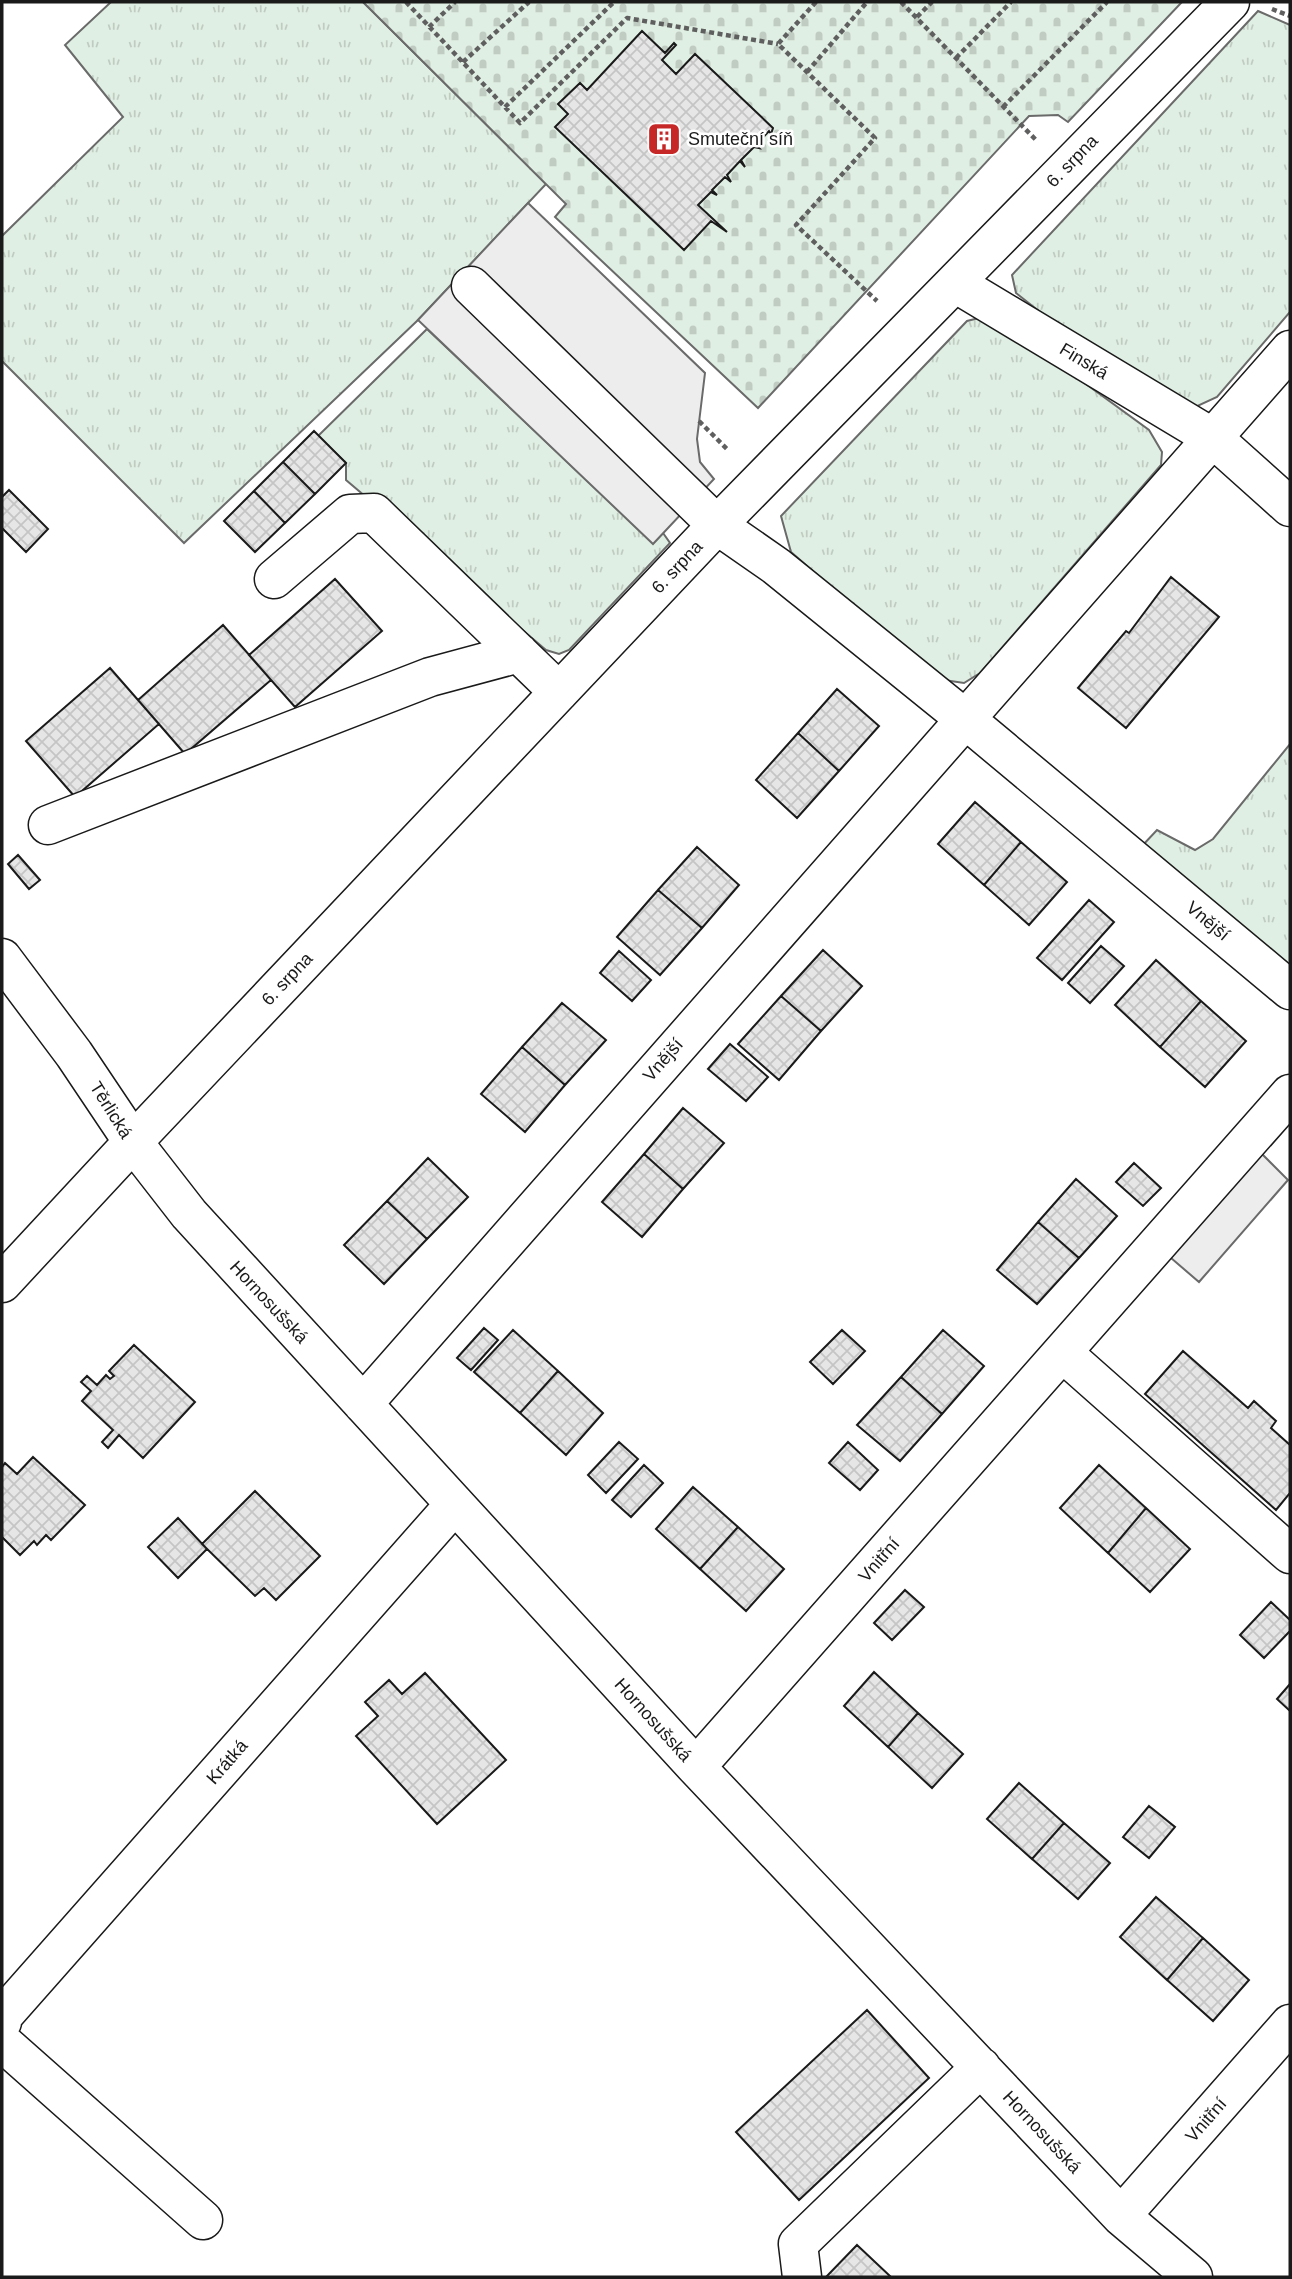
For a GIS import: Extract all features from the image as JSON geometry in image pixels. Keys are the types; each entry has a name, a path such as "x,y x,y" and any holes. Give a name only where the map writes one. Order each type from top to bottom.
{"street":[{"name":"6. srpna","path":"133,1142 717,525 1230,2"},
{"name":"Finská","path":"955,283 1213,438 1290,507"},
{"name":"Vnější","path":"471,286 717,525 776,566 964,718 1290,990"},
{"path":"1213,438 1290,350"},
{"name":"Vnější","path":"363,1404 1213,438"},
{"path":"274,579 349,514 374,513 559,692"},
{"path":"48,825 430,677 519,653"},
{"name":"Těrlická","path":"2,958 74,1054 133,1142 2,1283"},
{"name":"Vnitřní","path":"696,1767 1290,1094"},
{"name":"Hornosušská","path":"133,1142 188,1214 696,1767 1121,2216 1193,2277"},
{"path":"1063,1353 1290,1554"},
{"name":"Krátká","path":"2,2022 2,2017 455,1504"},
{"name":"Vnitřní","path":"1121,2216 1290,2024"},
{"path":"2,2042 202,2220"},
{"path":"802,2277 799,2244 981,2067"}],"path":[{"path":"406,2 520,124 627,19 778,44 876,138 796,225 909,330"},
{"path":"429,27 455,2"},
{"path":"463,62 529,2"},
{"path":"505,107 614,2"},
{"path":"778,44 816,2"},
{"path":"807,72 867,2"},
{"path":"901,2 1064,169"},
{"path":"917,17 932,2"},
{"path":"956,58 1011,2"},
{"path":"1003,107 1107,2"},
{"path":"699,422 734,456"}],"green space":[{"path":"111,2 363,2 546,184 418,320 184,543 2,361 2,236 123,117 65,45"},
{"path":"363,2 1182,2 1068,122 1058,115 1029,116 758,408 555,217 566,204"},
{"path":"1258,11 1290,25 1290,312 1217,397 1191,409 1120,375 1016,293 1012,275"},
{"path":"979,318 1005,325 1149,430 1162,452 1161,465 980,673 964,683 944,680 921,665 791,552 781,516 967,321"},
{"path":"427,329 653,543 663,533 670,543 569,650 559,654 546,650 346,480 346,463 318,436"},
{"path":"1290,744 1290,976 1142,846 1157,830 1195,850 1213,839"}],"shaded area":[{"path":"528,203 705,373 697,439 700,462 714,479 653,544 418,320"},
{"path":"1249,1141 1288,1180 1199,1282 1157,1246"}],"building":[{"name":"Smuteční síň","path":"642,31 665,53 674,43 676,45 662,60 676,74 695,54 773,128 771,134 769,131 756,145 759,148 754,147 741,160 745,167 740,161 727,175 731,182 725,177 712,190 717,195 711,192 698,205 727,232 711,221 684,250 555,127 568,114 558,104 580,83 587,90"},
{"path":"314,431 346,463 315,494 283,462"},
{"path":"283,462 315,494 285,523 254,491"},
{"path":"9,490 48,529 26,552 2,528 2,497"},
{"path":"254,491 285,523 255,552 224,521"},
{"path":"1171,577 1219,617 1126,728 1078,688 1126,631 1129,633"},
{"path":"335,579 382,631 295,707 249,655"},
{"path":"223,625 271,680 185,754 138,700"},
{"path":"110,668 159,724 75,797 26,741"},
{"path":"837,689 879,726 839,771 798,733"},
{"path":"798,733 839,771 797,818 756,780"},
{"path":"975,802 1021,842 984,885 938,844"},
{"path":"1021,842 1067,882 1029,925 984,885"},
{"path":"697,847 739,885 702,928 658,890"},
{"path":"18,855 40,880 29,889 8,864"},
{"path":"658,890 702,928 660,975 617,937"},
{"path":"1089,900 1114,922 1062,980 1037,958"},
{"path":"1101,946 1124,966 1090,1003 1068,983"},
{"path":"823,950 862,986 821,1031 781,996"},
{"path":"619,951 651,980 632,1001 600,973"},
{"path":"1156,960 1201,1001 1160,1047 1115,1005"},
{"path":"781,996 821,1031 779,1080 738,1044"},
{"path":"1201,1001 1246,1041 1205,1087 1160,1047"},
{"path":"562,1003 606,1040 565,1085 522,1047"},
{"path":"730,1044 768,1077 746,1101 708,1069"},
{"path":"522,1047 565,1085 525,1132 481,1094"},
{"path":"683,1108 724,1143 683,1189 644,1154"},
{"path":"644,1154 683,1189 642,1237 602,1202"},
{"path":"428,1158 468,1197 427,1239 387,1201"},
{"path":"1134,1163 1161,1188 1143,1206 1116,1182"},
{"path":"1076,1179 1117,1216 1079,1258 1038,1222"},
{"path":"387,1201 427,1239 384,1284 344,1245"},
{"path":"1038,1222 1079,1258 1037,1304 997,1270"},
{"path":"484,1328 498,1340 471,1370 457,1358"},
{"path":"513,1330 558,1371 520,1413 474,1372"},
{"path":"842,1330 865,1351 833,1384 810,1362"},
{"path":"943,1330 984,1366 942,1414 901,1377"},
{"path":"134,1345 195,1402 143,1458 119,1435 108,1448 102,1442 113,1430 82,1401 91,1391 81,1382 87,1376 97,1385 106,1375 110,1379 114,1376 109,1371"},
{"path":"1183,1351 1248,1408 1254,1401 1276,1421 1271,1428 1290,1445 1290,1493 1276,1510 1145,1394"},
{"path":"558,1371 603,1413 566,1455 520,1413"},
{"path":"901,1377 942,1414 900,1461 857,1425"},
{"path":"619,1442 638,1459 606,1493 588,1475"},
{"path":"848,1442 878,1470 860,1490 829,1463"},
{"path":"33,1457 85,1505 51,1540 46,1535 37,1545 34,1541 20,1555 2,1537 2,1467 5,1463 17,1474"},
{"path":"644,1465 663,1483 631,1517 612,1500"},
{"path":"1099,1465 1146,1508 1108,1553 1060,1508"},
{"path":"693,1487 738,1527 700,1569 656,1529"},
{"path":"255,1491 320,1556 276,1600 264,1588 255,1596 202,1544"},
{"path":"1146,1508 1190,1549 1150,1592 1108,1553"},
{"path":"178,1518 207,1549 178,1578 148,1547"},
{"path":"738,1527 784,1569 746,1611 700,1569"},
{"path":"905,1590 924,1607 892,1640 874,1623"},
{"path":"1271,1602 1290,1620 1290,1631 1264,1658 1240,1635"},
{"path":"874,1672 918,1713 888,1747 844,1706"},
{"path":"425,1673 506,1760 437,1824 356,1736 378,1716 365,1702 389,1680 402,1694"},
{"path":"1290,1684 1290,1711 1277,1699"},
{"path":"918,1713 963,1754 932,1788 888,1747"},
{"path":"1019,1783 1064,1823 1032,1859 987,1819"},
{"path":"1149,1806 1175,1827 1149,1858 1123,1837"},
{"path":"1064,1823 1110,1863 1078,1899 1032,1859"},
{"path":"1156,1897 1203,1938 1167,1980 1120,1937"},
{"path":"1203,1938 1249,1980 1213,2021 1167,1980"},
{"path":"867,2010 929,2078 799,2200 736,2132"},
{"path":"857,2245 891,2277 826,2277"}],"place":[{"name":"Smuteční síň","path":"664,139"}]}
